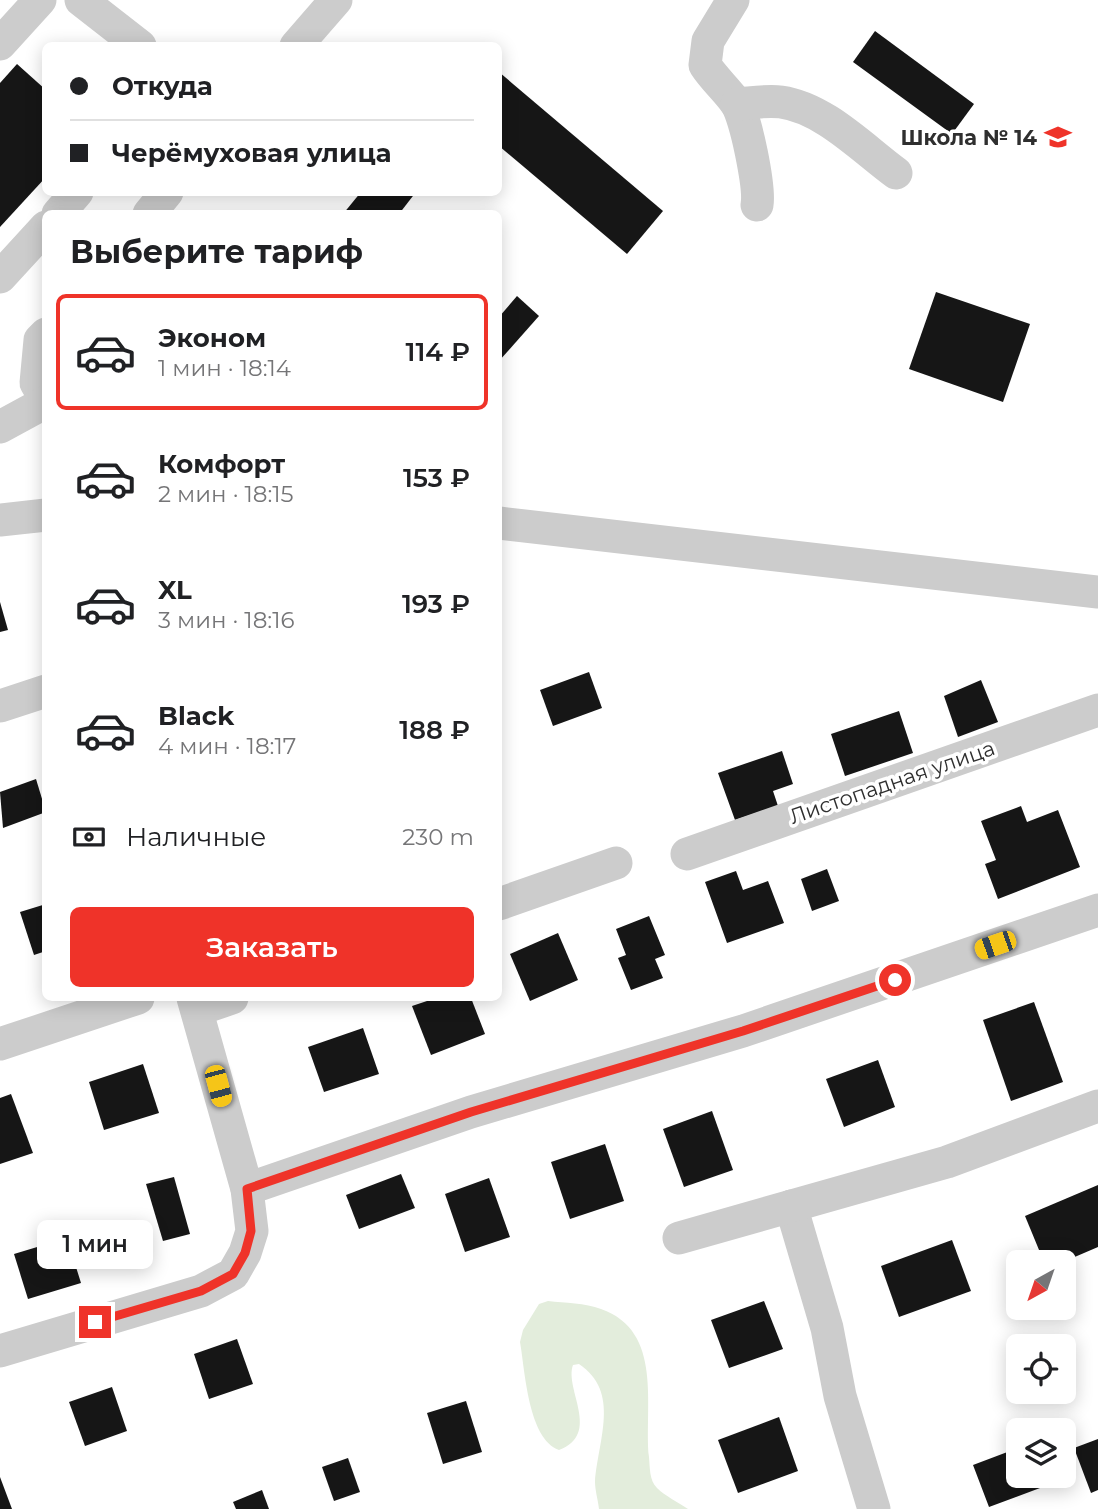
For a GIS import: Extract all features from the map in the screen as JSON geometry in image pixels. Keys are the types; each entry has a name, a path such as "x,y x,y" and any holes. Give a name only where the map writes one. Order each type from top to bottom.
{"street":[{"path":"0,44 40,0"},
{"path":"81,0 116,10 138,42"},
{"path":"299,42 336,0"},
{"path":"733,0 708,41 705,65 716,83 737,104 758,181 757,205"},
{"path":"737,104 778,102 796,105 816,114 896,173"},
{"path":"61,210 74,196"},
{"path":"152,210 164,196"},
{"path":"0,277 42,231"},
{"path":"42,338 36,383 42,394"},
{"path":"0,427 42,403"},
{"path":"0,520 42,515"},
{"path":"502,523 1098,592"},
{"path":"0,706 42,692"},
{"name":"Листопадная улица","path":"687,854 1098,710"},
{"path":"502,903 616,863"},
{"path":"247,1189 471,1112 743,1031 1098,910"},
{"path":"0,1044 129,1001"},
{"path":"0,1351 201,1291 233,1274 245,1253 251,1231 247,1189 195,1004 214,1001"},
{"path":"679,1238 947,1163 1098,1106"},
{"path":"791,1206 827,1328 840,1396 874,1509"}],"green space":[{"path":"548,1301 582,1304 601,1309 621,1320 634,1334 643,1352 647,1372 651,1477 660,1491 688,1509 599,1509 595,1482 604,1418 603,1403 600,1388 592,1375 579,1364 573,1365 572,1375 579,1410 578,1433 572,1443 559,1450 549,1443 541,1432 534,1418 526,1386 520,1342 523,1330 539,1304"}],"building":[{"path":"875,31 974,104 952,134 853,62"},
{"path":"17,64 42,86 42,181 0,227 0,83"},
{"path":"502,75 663,211 627,254 502,149"},
{"path":"358,196 413,196 402,210 346,210"},
{"path":"936,292 1030,324 1003,402 909,369"},
{"path":"517,296 539,316 502,358 502,314"},
{"path":"0,602 8,630 0,632"},
{"path":"589,672 602,708 553,726 540,690"},
{"path":"981,680 998,722 958,737 944,696"},
{"path":"899,711 913,753 845,776 831,734"},
{"path":"782,751 793,784 773,791 778,806 735,820 718,773"},
{"path":"36,779 42,799 42,813 3,828 0,792"},
{"path":"1021,806 1027,822 1058,810 1080,867 998,899 985,864 996,860 981,821"},
{"path":"827,869 839,901 812,911 801,879"},
{"path":"736,871 743,890 768,881 784,923 727,943 705,882"},
{"path":"42,905 42,952 34,955 20,912"},
{"path":"649,916 665,955 655,959 663,978 631,990 618,958 626,955 616,929"},
{"path":"558,933 578,980 530,1001 510,954"},
{"path":"427,1001 472,1001 485,1034 431,1055 412,1006"},
{"path":"1034,1002 1063,1082 1011,1101 983,1020"},
{"path":"363,1028 379,1074 324,1092 308,1047"},
{"path":"878,1060 895,1107 844,1127 826,1079"},
{"path":"143,1064 159,1113 104,1130 89,1082"},
{"path":"11,1094 33,1153 0,1164 0,1098"},
{"path":"712,1111 733,1170 684,1187 663,1129"},
{"path":"605,1144 624,1201 570,1219 551,1162"},
{"path":"401,1174 415,1208 359,1229 346,1195"},
{"path":"174,1177 190,1234 163,1241 146,1184"},
{"path":"489,1178 510,1237 465,1252 445,1194"},
{"path":"1098,1185 1098,1247 1076,1256 1076,1250 1039,1250 1025,1216"},
{"path":"67,1238 81,1283 28,1299 14,1254"},
{"path":"952,1240 971,1291 899,1317 881,1266"},
{"path":"764,1301 783,1349 729,1368 711,1320"},
{"path":"237,1339 253,1384 209,1399 194,1354"},
{"path":"112,1387 127,1431 85,1446 69,1402"},
{"path":"466,1401 482,1452 443,1464 427,1413"},
{"path":"779,1417 798,1471 738,1493 718,1440"},
{"path":"1098,1439 1098,1490 1091,1493 1076,1453 1076,1447"},
{"path":"1006,1453 1006,1488 1040,1488 989,1507 973,1465"},
{"path":"348,1458 360,1492 334,1501 322,1467"},
{"path":"0,1477 12,1509 0,1509"},
{"path":"262,1490 269,1509 236,1509 233,1502"}],"place":[{"name":"Школа № 14","path":"1058,137"}],"route":[{"path":"95,1322 201,1291 233,1274 245,1253 251,1231 247,1189 471,1112 743,1031 895,980"}]}
